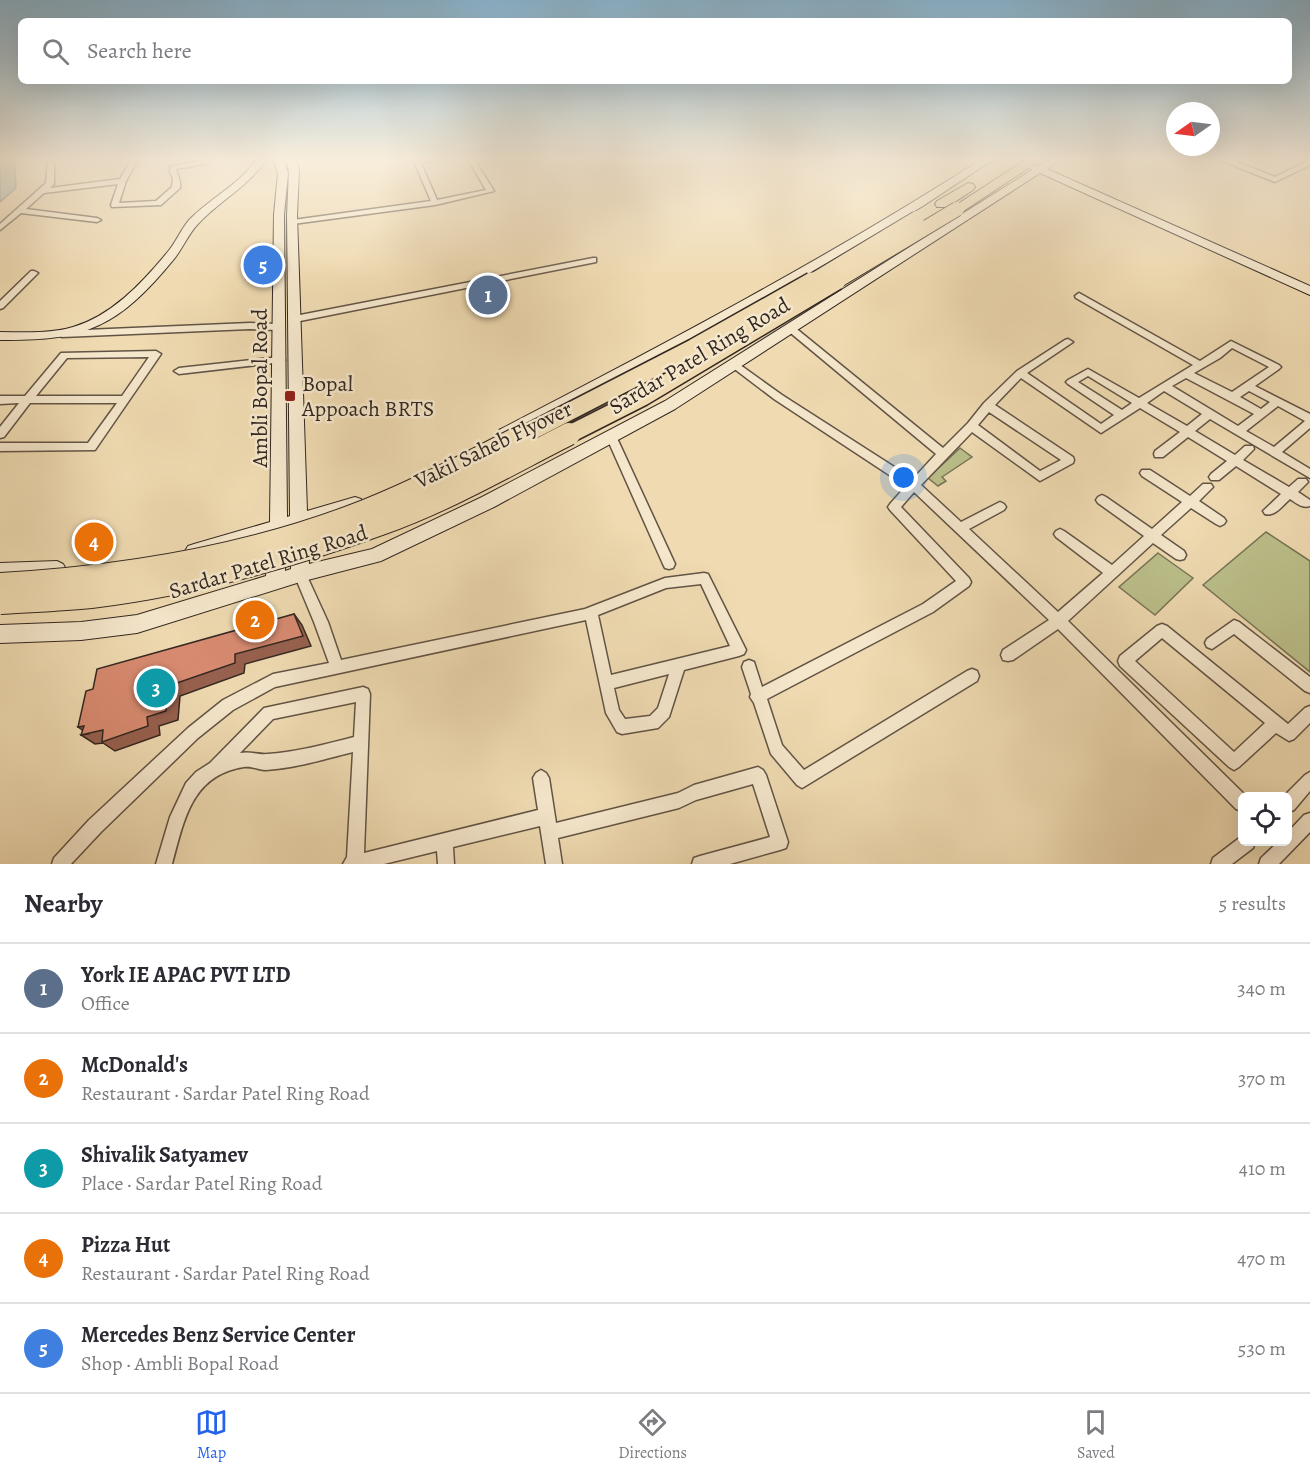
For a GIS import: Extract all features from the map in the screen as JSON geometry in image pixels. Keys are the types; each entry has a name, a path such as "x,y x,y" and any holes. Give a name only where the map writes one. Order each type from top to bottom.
{"highway":[{"name":"Sardar Patel Ring Road","path":"952,204 958,199"},
{"name":"Sardar Patel Ring Road","path":"952,204 960,199"},
{"name":"Vakil Saheb Flyover","path":"0,584 69,581 145,571 276,540 383,503 442,477 734,326 952,204"},
{"name":"Vakil Saheb Flyover","path":"0,603 90,597 183,582 268,560 382,524 454,492 643,397 952,204"}],"street":[{"path":"0,228 34,199"},
{"path":"117,199 115,206 158,203 162,199"},
{"path":"62,334 86,327 113,313 135,294 173,253 193,222 220,199"},
{"name":"Ambli Bopal Road","path":"276,582 279,526 280,199"},
{"name":"Ambli Bopal Road","path":"293,199 300,574"},
{"path":"293,222 452,199"},
{"name":"Sardar Patel Ring Road","path":"0,634 69,632 137,624 300,574 375,556 488,502 662,409 790,328 952,204 954,199"},
{"path":"1111,199 1310,291"},
{"name":"Sardar Patel Ring Road","path":"0,571 97,566 192,551 377,497 485,444 713,324 952,204 987,201"},
{"path":"21,212 97,220"},
{"path":"295,319 593,260"},
{"path":"0,306 34,273"},
{"path":"1079,296 1201,366"},
{"path":"0,336 250,326 279,327"},
{"path":"790,328 943,454"},
{"path":"757,697 927,608 965,582 894,507 1020,373 1068,342"},
{"path":"1020,373 1101,429 1201,366 1231,344 1276,368 1233,398"},
{"path":"0,434 64,355 156,354 91,447 0,447"},
{"path":"179,371 279,360"},
{"path":"733,364 778,397 914,485 1058,621 1238,799"},
{"path":"620,372 662,409"},
{"path":"1122,415 1071,382 1088,372 1305,503"},
{"path":"1187,374 1262,414"},
{"path":"1248,386 1310,421 1274,453"},
{"path":"1165,387 1274,453 1306,478 1269,511"},
{"path":"0,400 124,399"},
{"path":"1238,431 1277,402"},
{"path":"972,426 1040,477 1070,460 988,406"},
{"path":"1159,454 1207,416"},
{"path":"611,436 669,564"},
{"path":"1008,655 1058,621 1249,449"},
{"path":"1146,473 1220,521"},
{"path":"1102,500 1180,555"},
{"path":"960,528 1000,507"},
{"path":"1060,534 1112,572"},
{"path":"300,574 321,622 337,668"},
{"path":"60,864 95,826 193,733 228,705 273,681 591,612 665,583 704,578 739,650 606,684"},
{"path":"591,612 613,713 622,727 653,723 664,712 679,665"},
{"path":"1212,643 1234,626 1310,686"},
{"path":"1275,724 1234,762 1125,661 1162,630 1289,734 1310,713"},
{"path":"749,667 776,749 802,780 972,676"},
{"path":"164,864 175,819 197,782 269,713 363,694 362,742 353,864 444,842 679,800 694,793 758,775 780,842 700,864"},
{"path":"216,766 248,759 263,763 290,759 362,742"},
{"path":"541,778 554,864"},
{"path":"1292,799 1310,780"},
{"path":"1267,864 1310,821"},
{"path":"444,842 446,864"},
{"path":"1219,864 1242,846"}],"green space":[{"path":"960,448 972,457 942,477 946,481 938,486 928,478"},
{"path":"1266,532 1310,561 1310,672 1203,585"},
{"path":"1158,553 1193,578 1155,615 1119,587"}],"building":[{"path":"294,614 303,636 235,654 235,663 168,686 166,711 147,717 148,726 102,742 103,730 81,735 84,726 78,727 86,691 93,689 97,669"}],"place":[{"name":"Mercedes Benz Service Center","path":"263,265"},
{"name":"York IE APAC PVT LTD","path":"488,295"},
{"name":"Bopal Appoach BRTS","path":"290,396"},
{"name":"Pizza Hut","path":"94,542"},
{"name":"McDonald's","path":"255,620"},
{"name":"Shivalik Satyamev","path":"156,688"}]}
